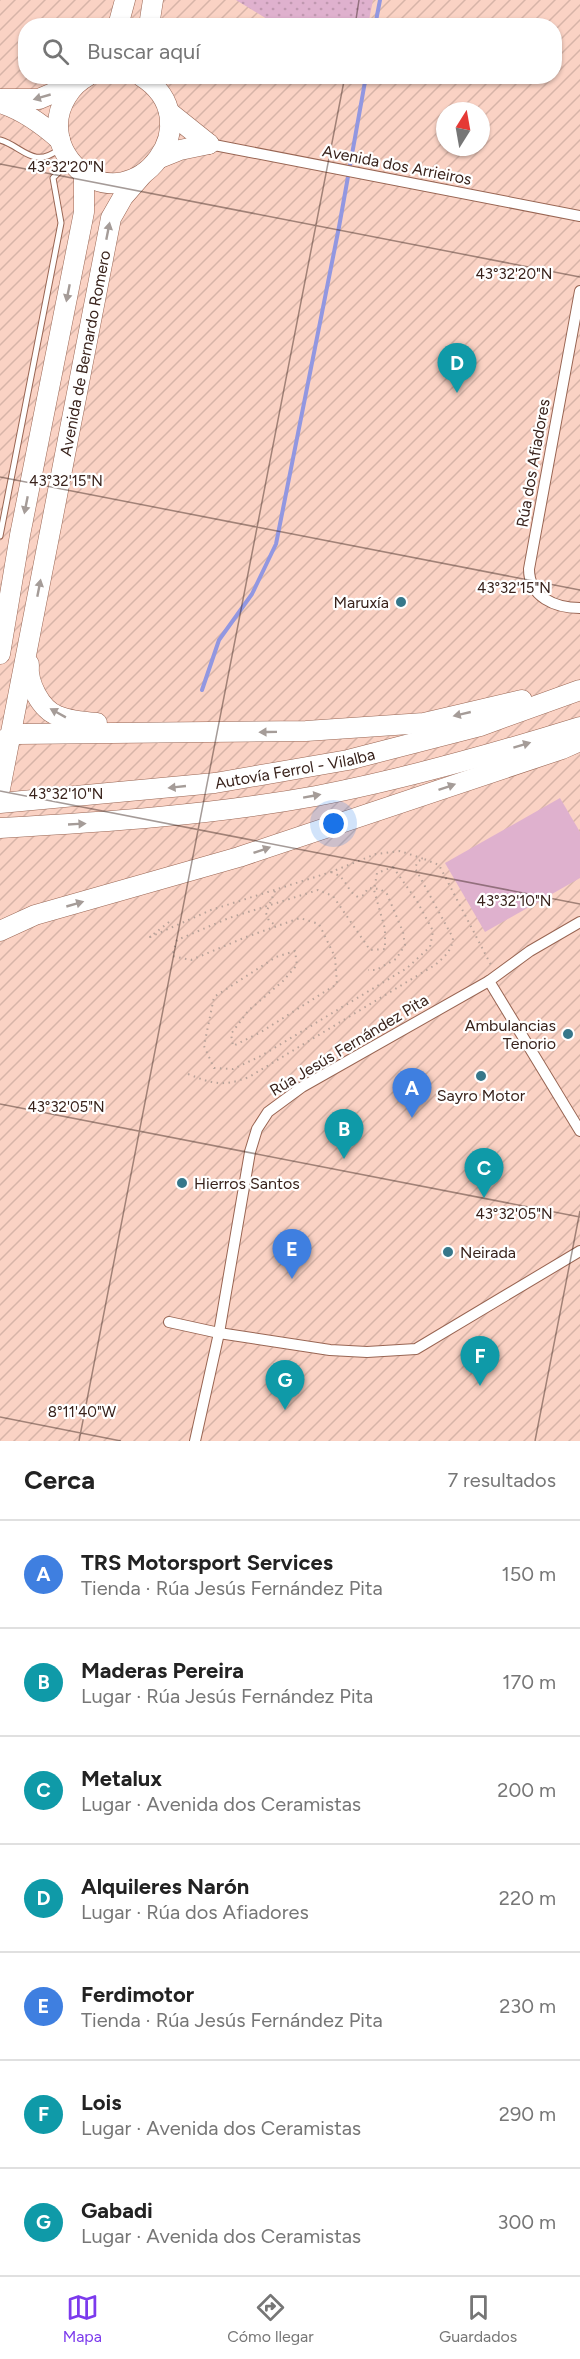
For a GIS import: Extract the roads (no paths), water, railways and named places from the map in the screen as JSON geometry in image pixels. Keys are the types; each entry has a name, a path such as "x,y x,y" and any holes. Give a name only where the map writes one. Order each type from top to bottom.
{"highway":[{"path":"120,18 125,0"},
{"path":"150,18 153,0"},
{"path":"0,101 39,99 71,84"},
{"name":"Avenida de Bernardo Romero","path":"0,654 20,536 84,212 58,123 61,107 69,92 78,84"},
{"path":"152,84 162,95 169,112 169,136 160,158"},
{"path":"0,101 40,123 69,155 98,180 113,182 129,180 143,174"},
{"path":"169,112 209,144"},
{"path":"160,158 180,150 209,144"},
{"name":"Avenida de Bernardo Romero","path":"1,781 5,739 34,614 111,218 123,197 160,158"},
{"path":"0,640 9,606"},
{"path":"34,614 28,675 38,698 56,716 79,722 219,732"},
{"path":"5,739 17,734 306,731 424,723 580,689"},
{"name":"Autovía Ferrol - Vilalba","path":"8,803 215,783 348,760 480,726 580,689"},
{"name":"Autovía Ferrol - Vilalba","path":"9,828 145,820 317,796 487,756 580,727"},
{"path":"0,931 35,915 239,857 580,741"},
{"path":"0,911 35,915"}],"street":[{"name":"Avenida dos Arrieiros","path":"209,144 580,216"},
{"name":"Rúa dos Afiadores","path":"580,291 529,569 529,582 538,593 550,602 567,608 580,608"},
{"name":"Rúa Jesús Fernández Pita","path":"195,1441 219,1333 250,1152 257,1129 268,1112 302,1087 493,979 530,951 580,922"},
{"path":"493,979 580,1131"},
{"path":"170,1322 219,1333 330,1350 368,1352 416,1349 580,1251"}],"lane":[{"path":"0,140 29,156 69,155"},
{"path":"0,536 61,223 53,178 69,155"}],"waterway":[{"path":"377,18 380,0"},
{"path":"202,690 219,640 252,594 276,544 339,227 365,84"}],"place":[{"name":"Alquileres Narón","path":"457,393"},
{"name":"Maruxía","path":"401,602"},
{"name":"Ambulancias Tenorio","path":"568,1034"},
{"name":"Sayro Motor","path":"481,1076"},
{"name":"TRS Motorsport Services","path":"412,1118"},
{"name":"Maderas Pereira","path":"344,1159"},
{"name":"Hierros Santos","path":"182,1183"},
{"name":"Metalux","path":"484,1198"},
{"name":"Neirada","path":"448,1252"},
{"name":"Ferdimotor","path":"292,1279"},
{"name":"Lois","path":"480,1386"},
{"name":"Gabadi","path":"285,1410"}]}
